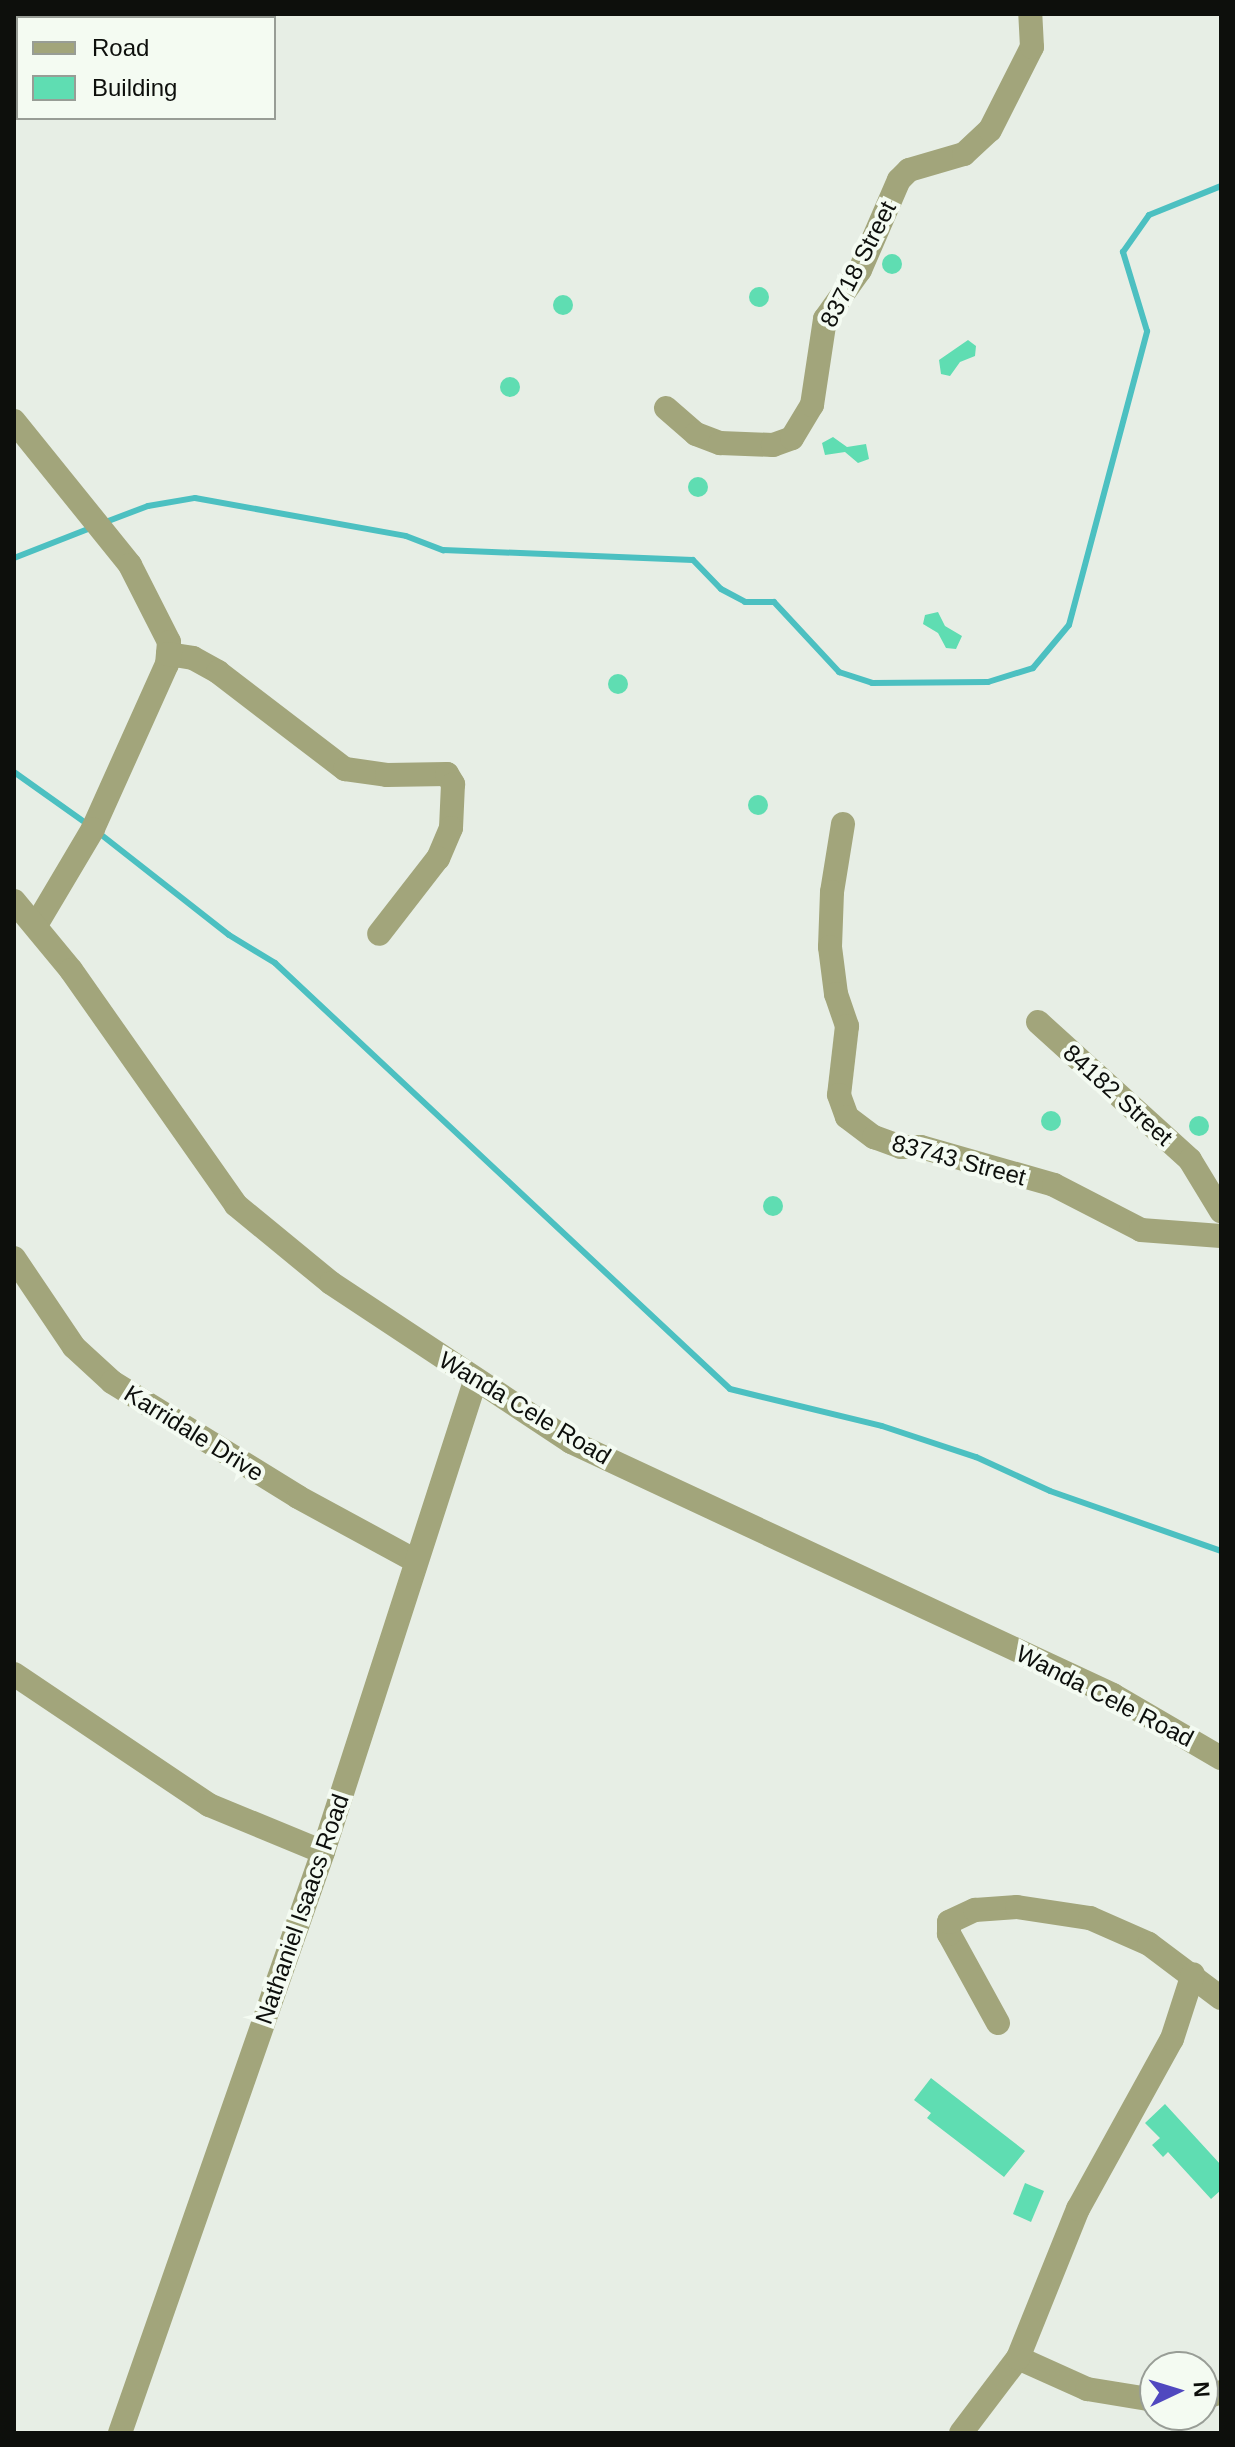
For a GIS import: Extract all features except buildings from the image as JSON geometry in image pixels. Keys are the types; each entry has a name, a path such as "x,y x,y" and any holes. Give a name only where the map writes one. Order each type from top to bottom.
{"street":[{"name":"83718 Street","path":"666,408 696,434 720,443 748,447 792,438 812,405 825,319 850,289 899,180 909,170 964,154 990,130 1032,47 1030,14"},
{"path":"14,421 130,565 169,642 168,654 93,829 36,925"},
{"path":"168,654 193,658 218,672 345,769 387,775 447,774 453,784 451,828 438,858 379,934"},
{"name":"83743 Street","path":"843,824 830,947 836,994 847,1026 839,1095 847,1117 901,1147 921,1147 1054,1185 1141,1230 1221,1236"},
{"name":"Wanda Cele Road","path":"14,901 36,925 236,1205 331,1283 475,1382 571,1442 1113,1695 1221,1758"},
{"name":"84182 Street","path":"1038,1022 1190,1160 1221,1211"},
{"name":"Karridale Drive","path":"14,1258 74,1347 112,1382 298,1497 416,1561"},
{"name":"Nathaniel Isaacs Road","path":"120,2433 323,1852 475,1382"},
{"path":"14,1674 209,1805 323,1852"},
{"path":"998,2023 949,1934 949,1922 958,1915 1017,1907 1090,1918 1149,1944 1193,1974 1221,1998"},
{"path":"961,2433 1018,2358 1078,2209 1172,2039 1193,1974"},
{"path":"1018,2358 1087,2389 1139,2397"}],"waterway":[{"path":"103,523 148,506 195,498 406,536 443,550 693,560 721,589 745,602 774,602 839,672 872,683 988,682 1033,668 1069,625 1147,331 1123,252 1149,215 1221,186"},
{"path":"14,558 93,527"},
{"path":"14,772 90,826"},
{"path":"99,833 229,935 275,963 730,1389 882,1426 976,1457 1050,1491 1221,1551"}]}
